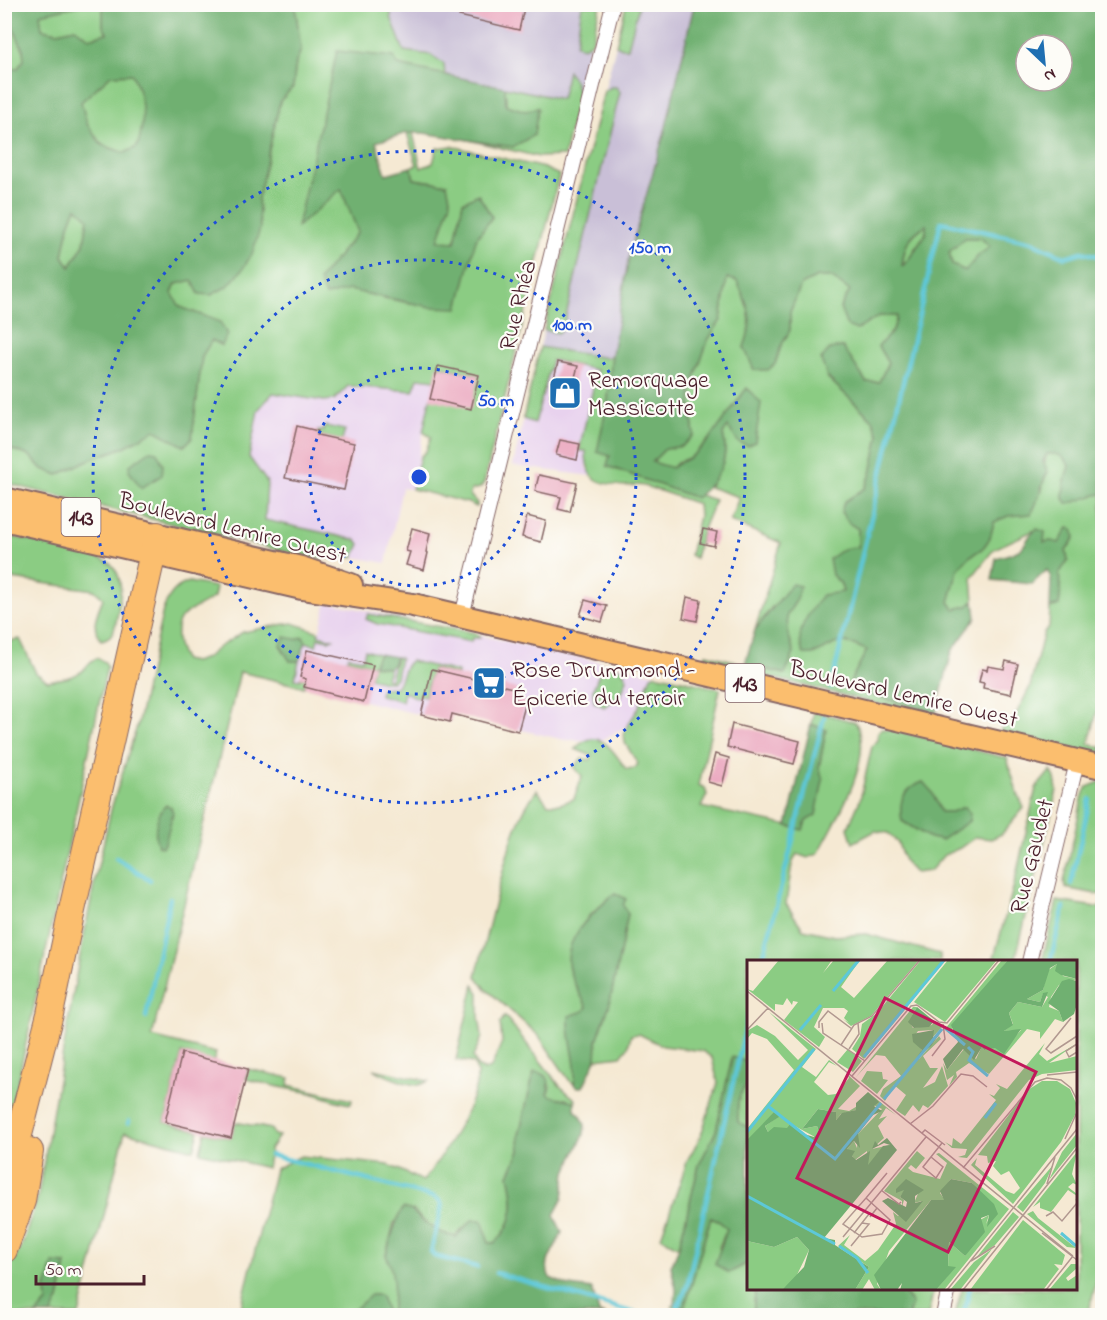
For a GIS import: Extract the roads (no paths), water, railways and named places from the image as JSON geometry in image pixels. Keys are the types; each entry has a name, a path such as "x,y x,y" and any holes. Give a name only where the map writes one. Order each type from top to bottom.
{"highway":[{"path":"4,1193 50,1014 154,545"},
{"path":"4,1250 24,1195 50,1014"}],"main road":[{"name":"Boulevard Lemire Ouest","path":"4,499 302,588 412,605 462,616 1102,767"},
{"name":"Boulevard Lemire Ouest","path":"4,519 301,568 412,605"}],"street":[{"name":"Rue Rhéa","path":"462,616 613,4"},
{"name":"Rue Gaudet","path":"1029,960 1077,762"},
{"path":"943,1316 949,1290"}],"waterway":[{"path":"831,687 941,222 1032,242 1065,257 1082,252 1102,257"},
{"path":"763,960 824,717"},
{"path":"1071,884 1090,799"},
{"path":"116,858 150,880"},
{"path":"146,1017 170,898"},
{"path":"1051,960 1064,907"},
{"path":"677,1306 687,1286 747,1021"},
{"path":"270,1155 434,1197 442,1205 431,1252 434,1256 477,1267"},
{"path":"496,1273 645,1316"},
{"path":"963,1316 970,1290"}],"place":[{"name":"Remorquage Massicotte","path":"565,393"},
{"name":"Rose Drummond - Épicerie du terroir","path":"489,683"}]}
